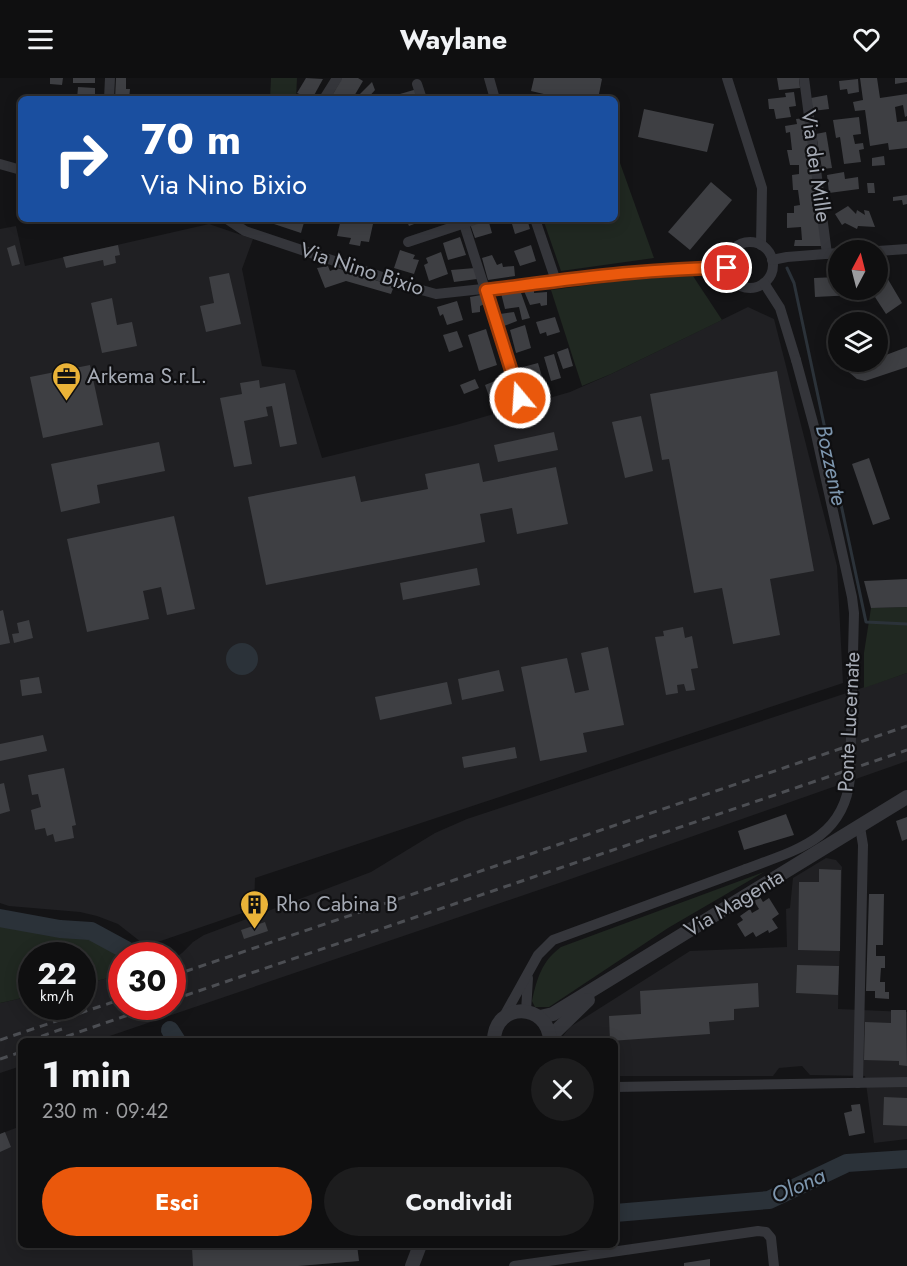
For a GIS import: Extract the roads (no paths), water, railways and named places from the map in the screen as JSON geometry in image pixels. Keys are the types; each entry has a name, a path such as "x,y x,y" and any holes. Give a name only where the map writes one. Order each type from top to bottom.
{"street":[{"path":"109,96 110,78"},
{"path":"326,96 337,78"},
{"path":"489,78 494,96"},
{"path":"727,78 762,188 760,245"},
{"name":"Via dei Mille","path":"804,78 831,240"},
{"path":"417,84 421,96"},
{"path":"2,165 18,168"},
{"name":"Via Nino Bixio","path":"232,222 249,232 428,292 446,294 556,281 727,268"},
{"path":"246,222 249,232"},
{"path":"408,242 462,222 520,398"},
{"path":"536,222 556,281"},
{"path":"748,243 760,245 766,249 772,260 771,273 764,283 751,288 744,287 733,280 727,268 729,256 737,247 748,243"},
{"path":"888,250 907,249"},
{"path":"772,260 828,254"},
{"name":"Ponte Lucernate","path":"503,1018 538,955 553,940 792,852 817,839 840,814 845,804 850,784 852,759 854,606 815,430 796,360 780,308 764,283"},
{"name":"Via Magenta","path":"540,1017 553,1014 907,797"},
{"path":"858,1083 863,845 860,827"},
{"name":"Ponte Lucernate","path":"526,1011 528,975"},
{"name":"Via Magenta","path":"551,1038 609,980"},
{"path":"494,1038 495,1029 503,1018 516,1012 526,1011 540,1017 546,1025 550,1038"},
{"path":"618,1087 907,1082"},
{"path":"514,1266 758,1231 766,1232 771,1238 774,1266"}],"waterway":[{"name":"Bozzente","path":"787,268 794,283 866,622 907,624"},
{"name":"Olona","path":"0,918 60,929 91,931 111,942"},
{"name":"Olona","path":"170,1030 175,1038"},
{"name":"Olona","path":"618,1213 769,1200 847,1163 907,1159"}],"railway":[{"path":"186,971 907,726"},
{"path":"186,995 907,750"},
{"path":"0,1040 108,1004"},
{"path":"62,1038 114,1020"},
{"path":"36,1038 62,1029"},
{"path":"0,1059 18,1053"}],"place":[{"name":"Arkema S.r.L.","path":"66,402"},
{"name":"Rho Cabina B","path":"255,930"}]}
